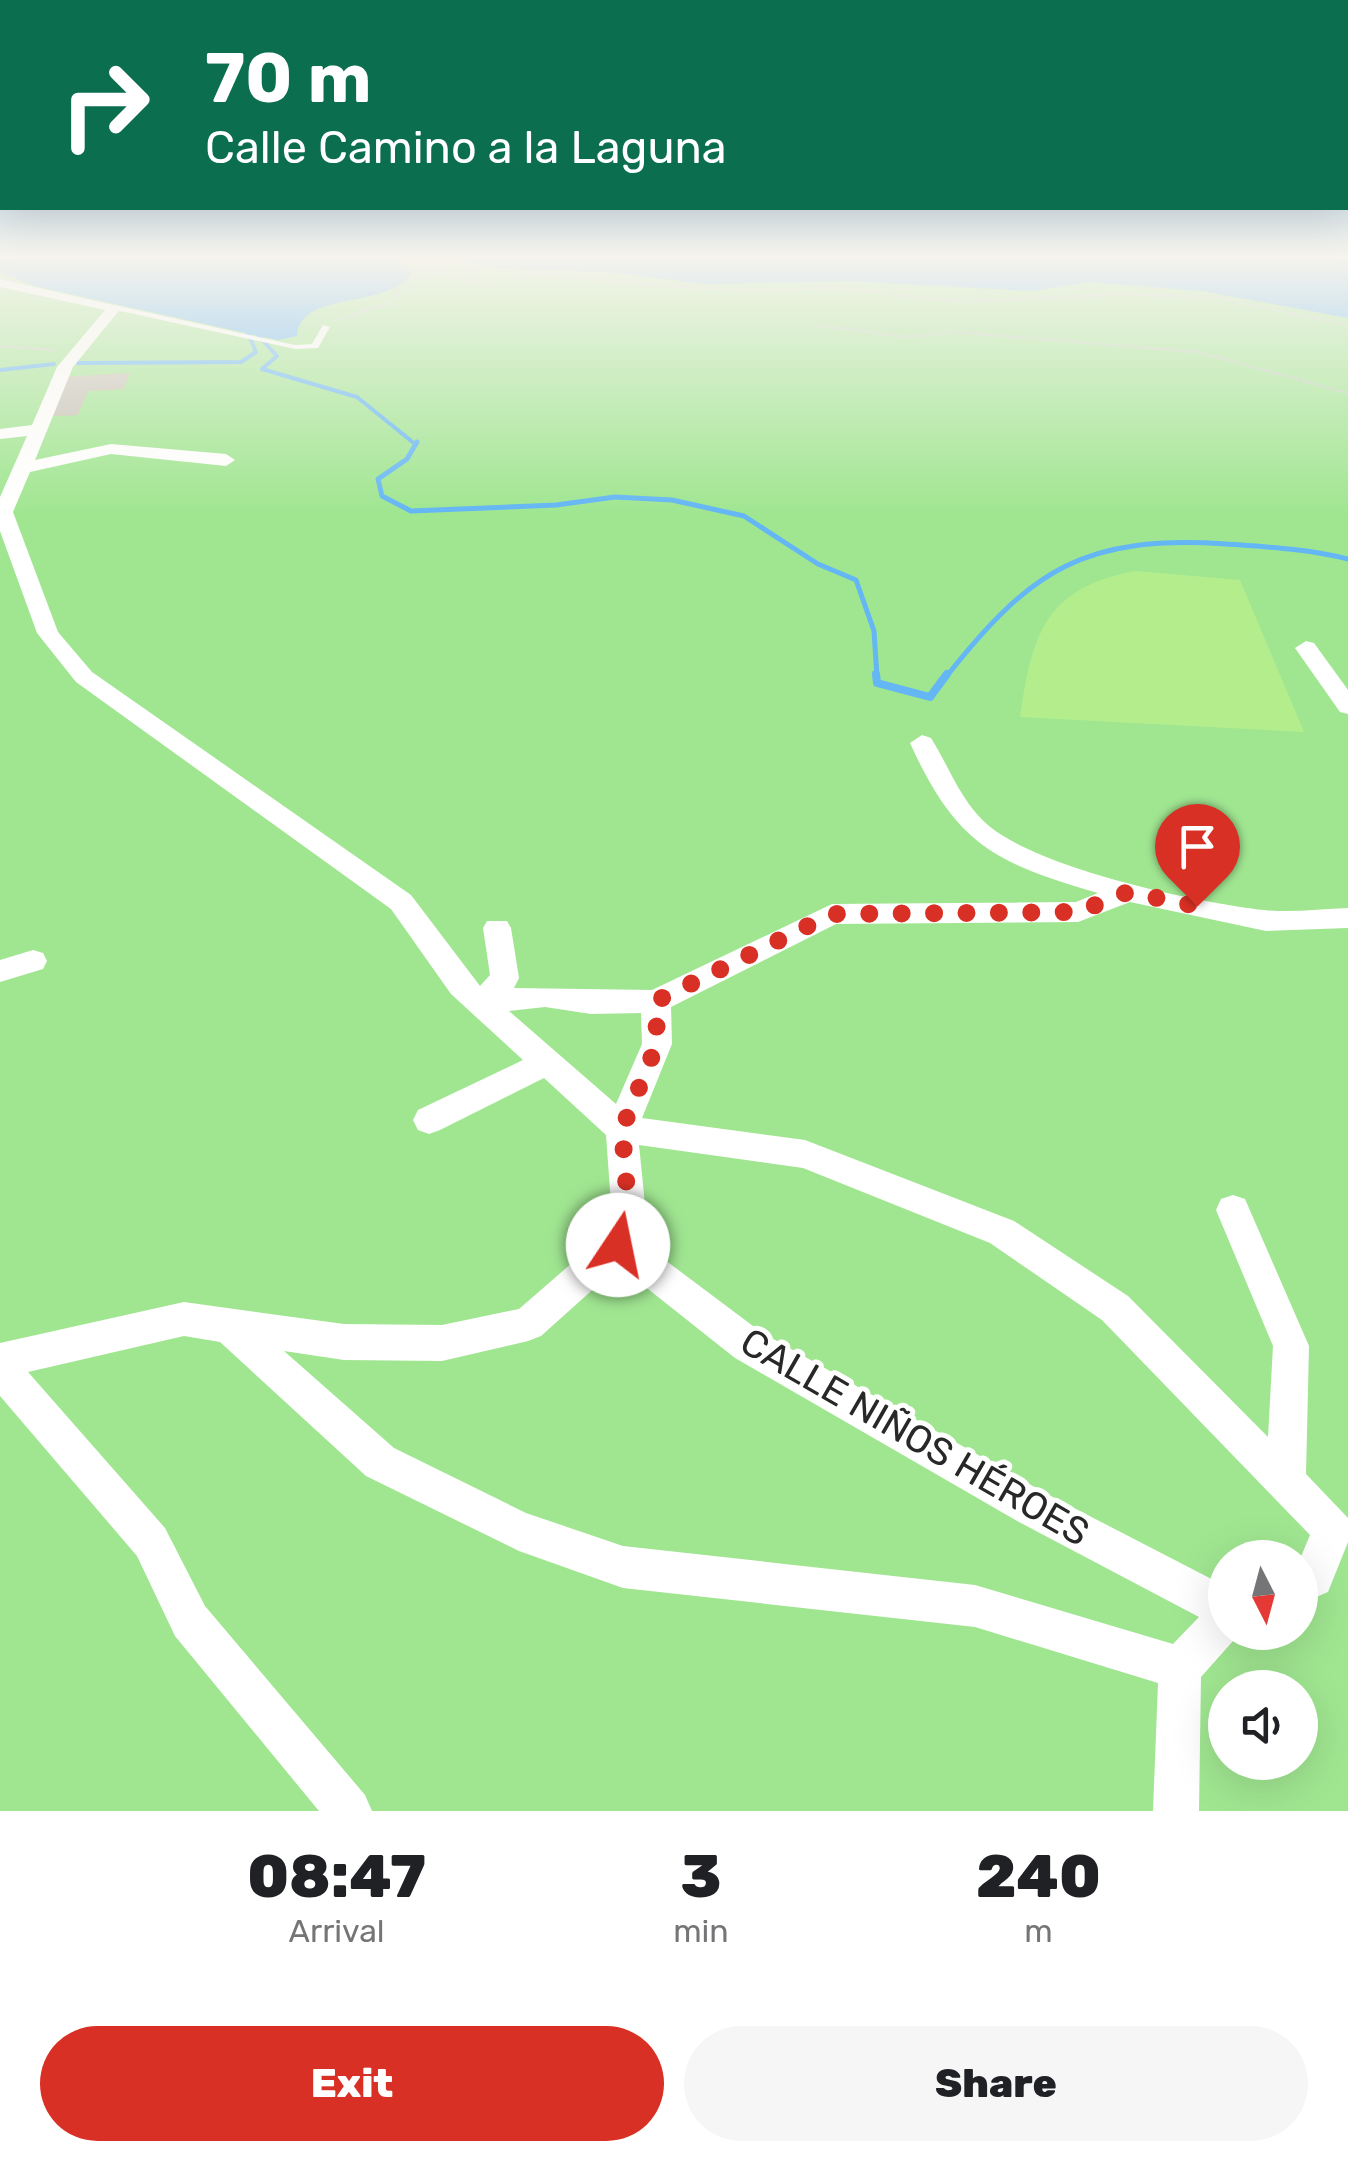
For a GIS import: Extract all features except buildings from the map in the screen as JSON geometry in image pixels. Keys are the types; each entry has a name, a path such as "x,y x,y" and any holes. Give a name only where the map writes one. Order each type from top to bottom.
{"street":[{"path":"85,344 58,374 40,430 2,513 48,633 84,677 401,902 461,986 622,1129 805,1154 1002,1232 1115,1308 1286,1482 1343,1530 1318,1569"},
{"path":"0,434 40,430"},
{"path":"23,468 111,448 226,460"},
{"path":"1306,648 1348,707"},
{"path":"922,743 940,790 973,830 1026,862 1128,892 1266,920 1348,918"},
{"path":"483,1002 544,996 591,1002 656,1001 832,914 1078,912 1128,892"},
{"path":"483,1002 505,978 497,928"},
{"path":"0,971 33,961"},
{"path":"349,1811 190,1621 151,1542 0,1365 184,1319 344,1342 442,1344 528,1324 618,1245 628,1204 622,1129 657,1044 656,1001"},
{"path":"430,1120 548,1062"},
{"path":"1232,1210 1291,1346 1286,1482"},
{"name":"CALLE NIÑOS HÉROES","path":"618,1245 748,1345 1032,1508 1208,1599"},
{"path":"225,1322 380,1462 518,1531 623,1566 975,1606 1180,1668"},
{"path":"1176,1811 1180,1668 1208,1638"}],"lane":[{"path":"279,344 294,347 316,344"}],"path":[{"path":"1095,344 1198,352 1348,392"},
{"path":"0,346 42,347 74,355"}],"green space":[{"path":"0,344 1348,344 1348,1811 0,1811"},
{"path":"1135,571 1240,580 1304,732 1020,717 1030,662 1048,619 1081,589"}],"waterway":[{"path":"78,363 241,362 256,352 252,344"},
{"path":"266,344 277,356 262,369 357,397 415,444"},
{"path":"0,370 54,364"},
{"path":"417,442 407,459 378,479 382,496 411,511 556,505 615,497 672,500 744,516 818,564 856,580 874,631 877,677"},
{"path":"946,677 1006,609 1035,585 1065,566 1098,553 1177,543 1226,544 1348,559"},
{"path":"876,674 877,683 930,697 947,674"}],"route":[{"path":"618,1245 628,1204 622,1129 657,1044 656,1001 832,914 1078,912 1128,892 1197,906"}]}
